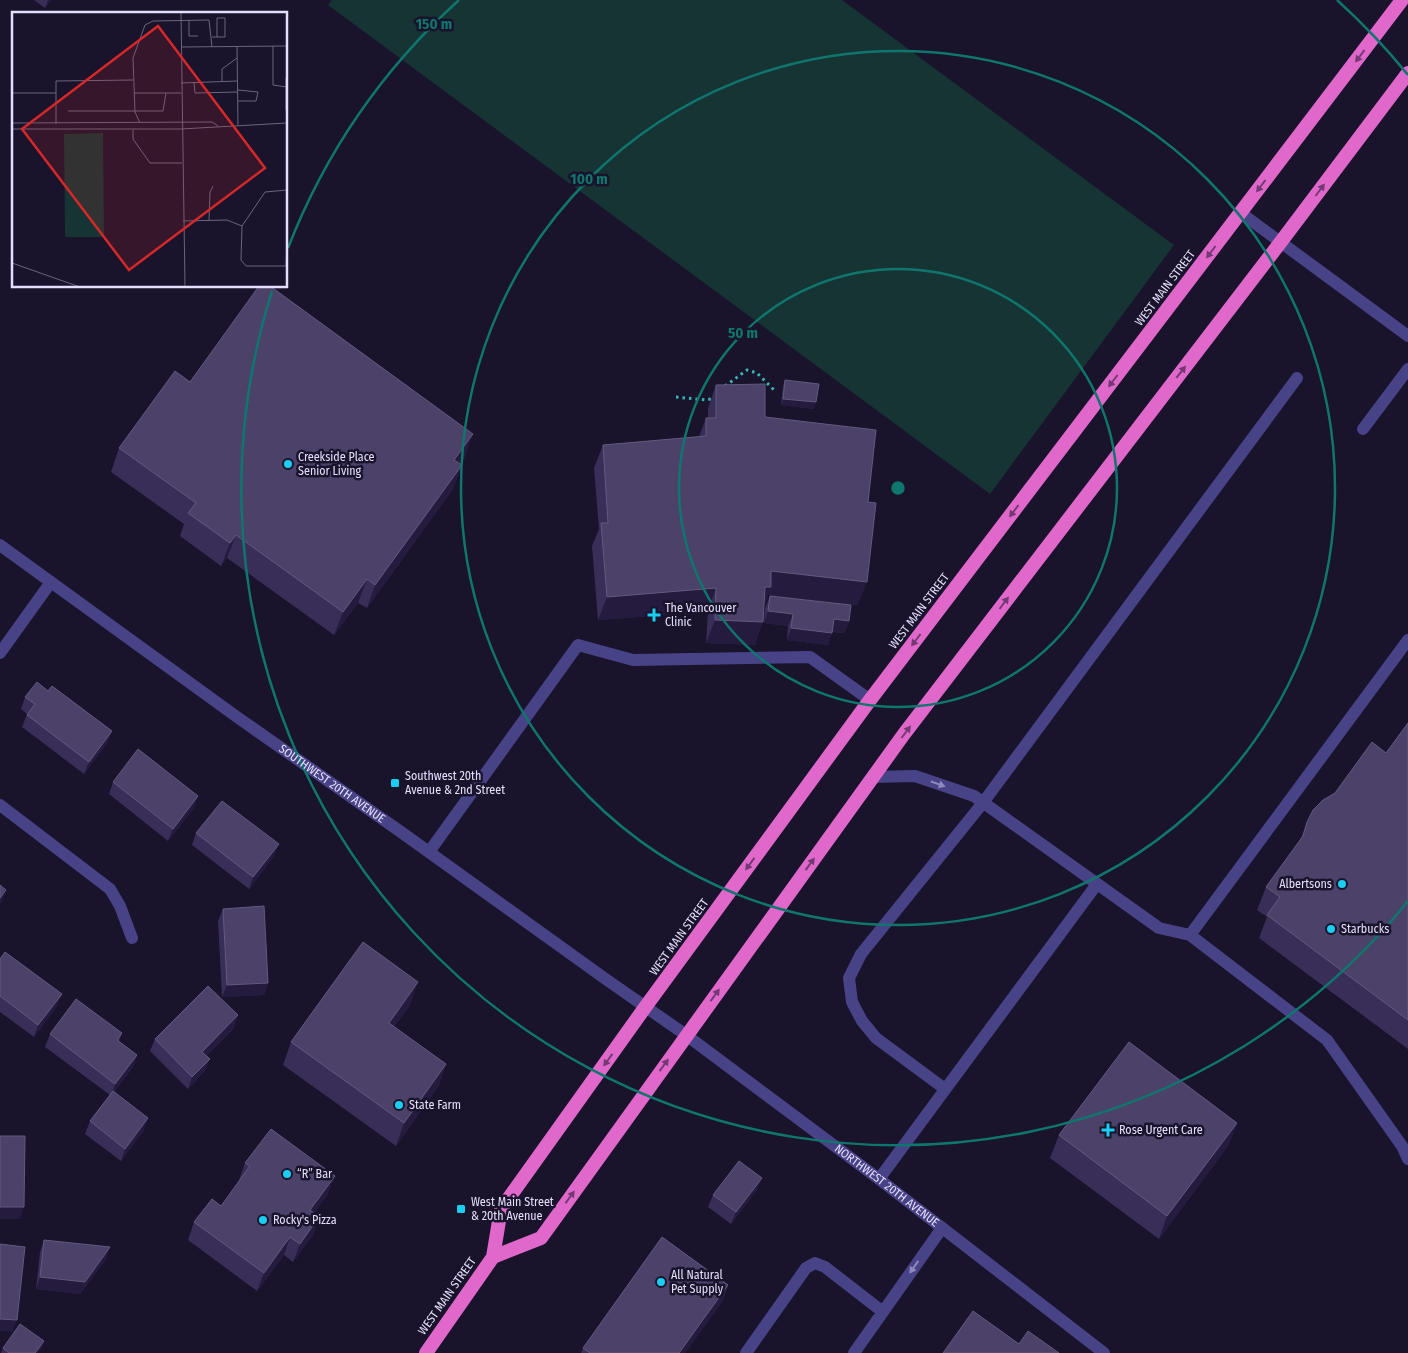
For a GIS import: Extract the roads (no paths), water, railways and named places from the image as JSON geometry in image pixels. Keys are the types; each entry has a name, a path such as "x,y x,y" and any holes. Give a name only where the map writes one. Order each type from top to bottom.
{"highway":[{"name":"WEST MAIN STREET","path":"426,1353 493,1257 501,1209 646,1006 870,700 1402,0"},
{"name":"WEST MAIN STREET","path":"493,1257 541,1238 686,1034 910,726 1408,73"}],"street":[{"path":"1241,213 1408,336"},
{"path":"1363,429 1408,369"},
{"path":"945,1088 876,1038 862,1021 852,1002 849,978 861,954 982,804 1296,378"},
{"name":"SOUTHWEST 20TH AVENUE","path":"0,545 236,717 666,1020"},
{"path":"0,653 51,582"},
{"path":"1190,935 1408,640"},
{"path":"429,852 578,645 633,660 810,657 870,700"},
{"path":"873,777 915,776 974,796 982,804 1159,928 1190,935 1328,1040 1402,1146 1408,1159"},
{"path":"0,805 110,889 120,906 132,938"},
{"path":"879,1179 1097,884"},
{"name":"NORTHWEST 20TH AVENUE","path":"666,1020 879,1179 1104,1353"},
{"path":"854,1353 942,1228"},
{"path":"746,1353 806,1268 815,1264 825,1268 883,1312"}],"place":[{"name":"Creekside Place Senior Living","path":"288,464"},
{"name":"The Vancouver Clinic","path":"654,615"},
{"name":"Southwest 20th Avenue & 2nd Street","path":"395,783"},
{"name":"Albertsons","path":"1342,884"},
{"name":"Starbucks","path":"1331,929"},
{"name":"State Farm","path":"399,1105"},
{"name":"Rose Urgent Care","path":"1108,1130"},
{"name":"“R” Bar","path":"287,1174"},
{"name":"West Main Street & 20th Avenue","path":"461,1209"},
{"name":"Rocky's Pizza","path":"263,1220"},
{"name":"All Natural Pet Supply","path":"661,1282"}]}
